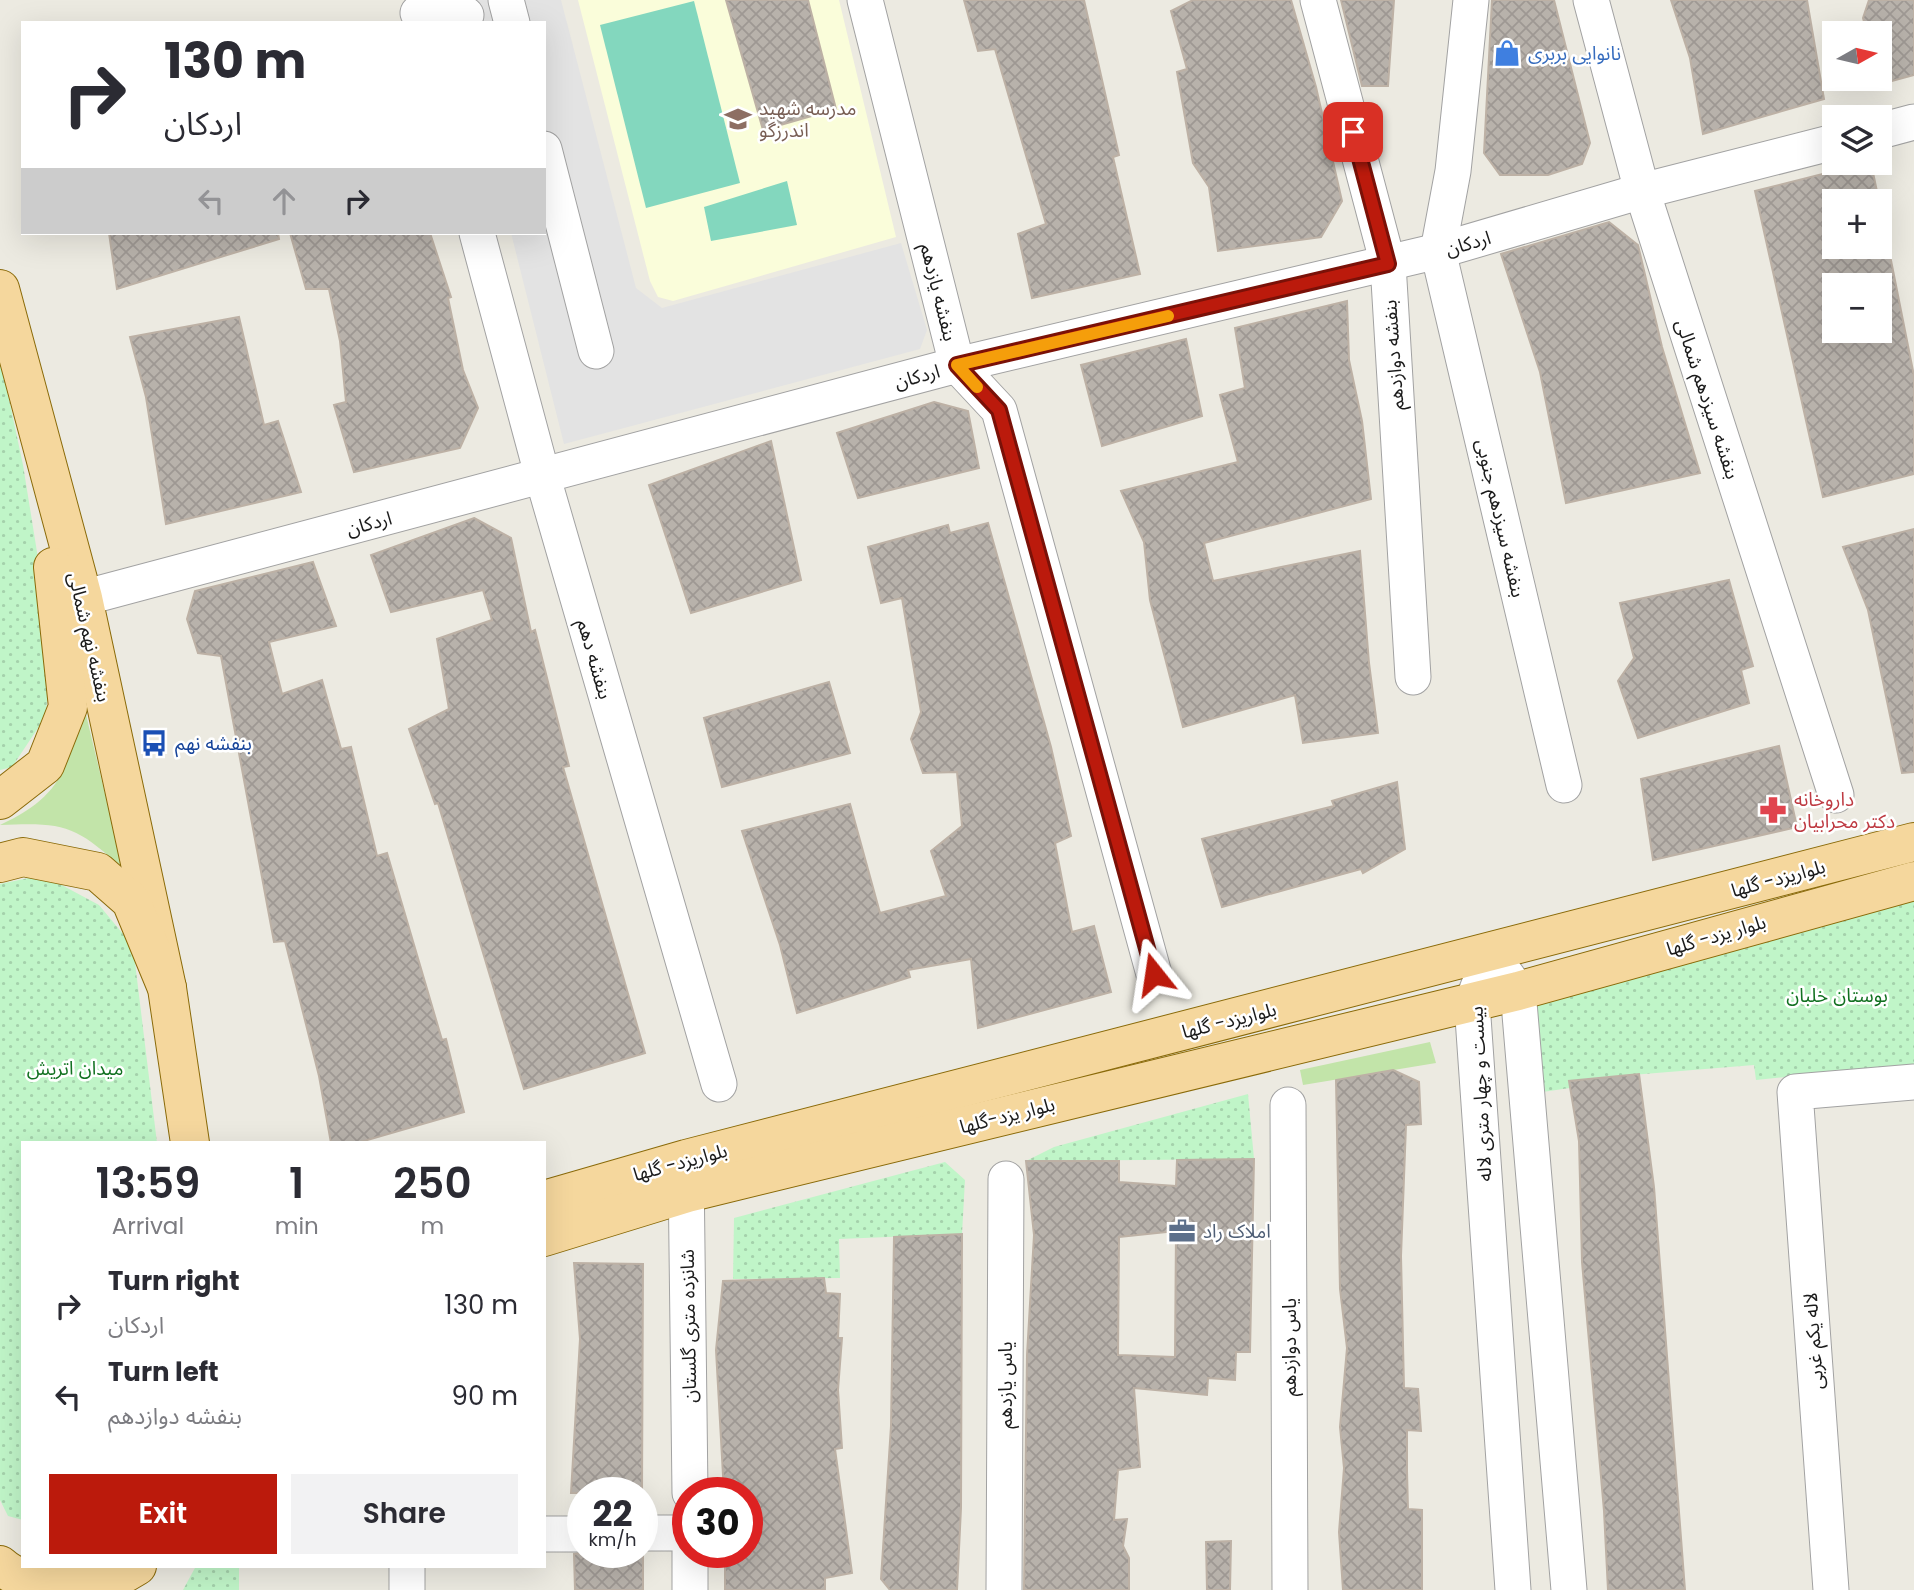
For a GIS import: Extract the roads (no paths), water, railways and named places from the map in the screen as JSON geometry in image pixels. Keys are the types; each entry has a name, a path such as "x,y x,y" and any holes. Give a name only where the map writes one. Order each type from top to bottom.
{"main road":[{"name":"بنفشه نهم شمالی","path":"0,290 83,598 167,988"},
{"path":"0,290 50,542 68,707 45,765 0,800"},
{"name":"بلواریزد- گلها","path":"546,1200 686,1176 1491,954 1914,842"},
{"path":"0,863 23,857 98,872 131,901 167,988 190,1141"},
{"name":"بلوار یزد- گلها","path":"1472,1003 1914,881"},
{"name":"بلوار یزد-گلها","path":"546,1236 686,1176 1472,1003"},
{"path":"184,1097 209,1141"},
{"path":"0,1565 7,1572 53,1588 102,1585 133,1568"}],"street":[{"path":"506,0 511,21"},
{"name":"بنفشه یازدهم","path":"865,0 957,365 999,410 1154,974"},
{"name":"بنفشه دوازدهم","path":"1318,0 1388,264 1413,677"},
{"path":"1438,251 1453,171 1471,0"},
{"name":"بنفشه سیزدهم شمالی","path":"1591,0 1642,191 1836,795"},
{"path":"418,12 454,5 466,15"},
{"path":"1892,128 1914,122"},
{"name":"اردکان","path":"83,598 543,478 957,365 1438,251 1642,191 1822,145"},
{"path":"546,157 596,351"},
{"name":"بنفشه دهم","path":"478,235 543,478 719,1084"},
{"name":"بنفشه سیزدهم جنوبی","path":"1438,251 1564,785"},
{"path":"1491,954 1518,991 1569,1590"},
{"name":"بیست و چهار متری لاله","path":"1491,954 1472,1003 1513,1590"},
{"name":"لاله یکم غربی","path":"1831,1590 1795,1092 1914,1082"},
{"name":"یاس دوازدهم","path":"1288,1105 1290,1590"},
{"name":"شانزده متری گلستان","path":"686,1176 690,1477"},
{"name":"یاس یازدهم","path":"1004,1590 1006,1179"},
{"path":"546,1534 567,1534"},
{"path":"407,1568 407,1590"},
{"path":"690,1568 690,1590"}],"place":[{"name":"نانوایی بربری","path":"1507,53"},
{"name":"مدرسه شهید اندرزگو","path":"738,119"},
{"name":"بنفشه نهم","path":"154,743"},
{"name":"داروخانه دکتر محرابیان","path":"1773,810"},
{"name":"املاک راد","path":"1182,1231"}],"park label":[{"name":"بوستان خلبان","path":"1837,995"},
{"name":"میدان اتریش","path":"75,1068"}]}
